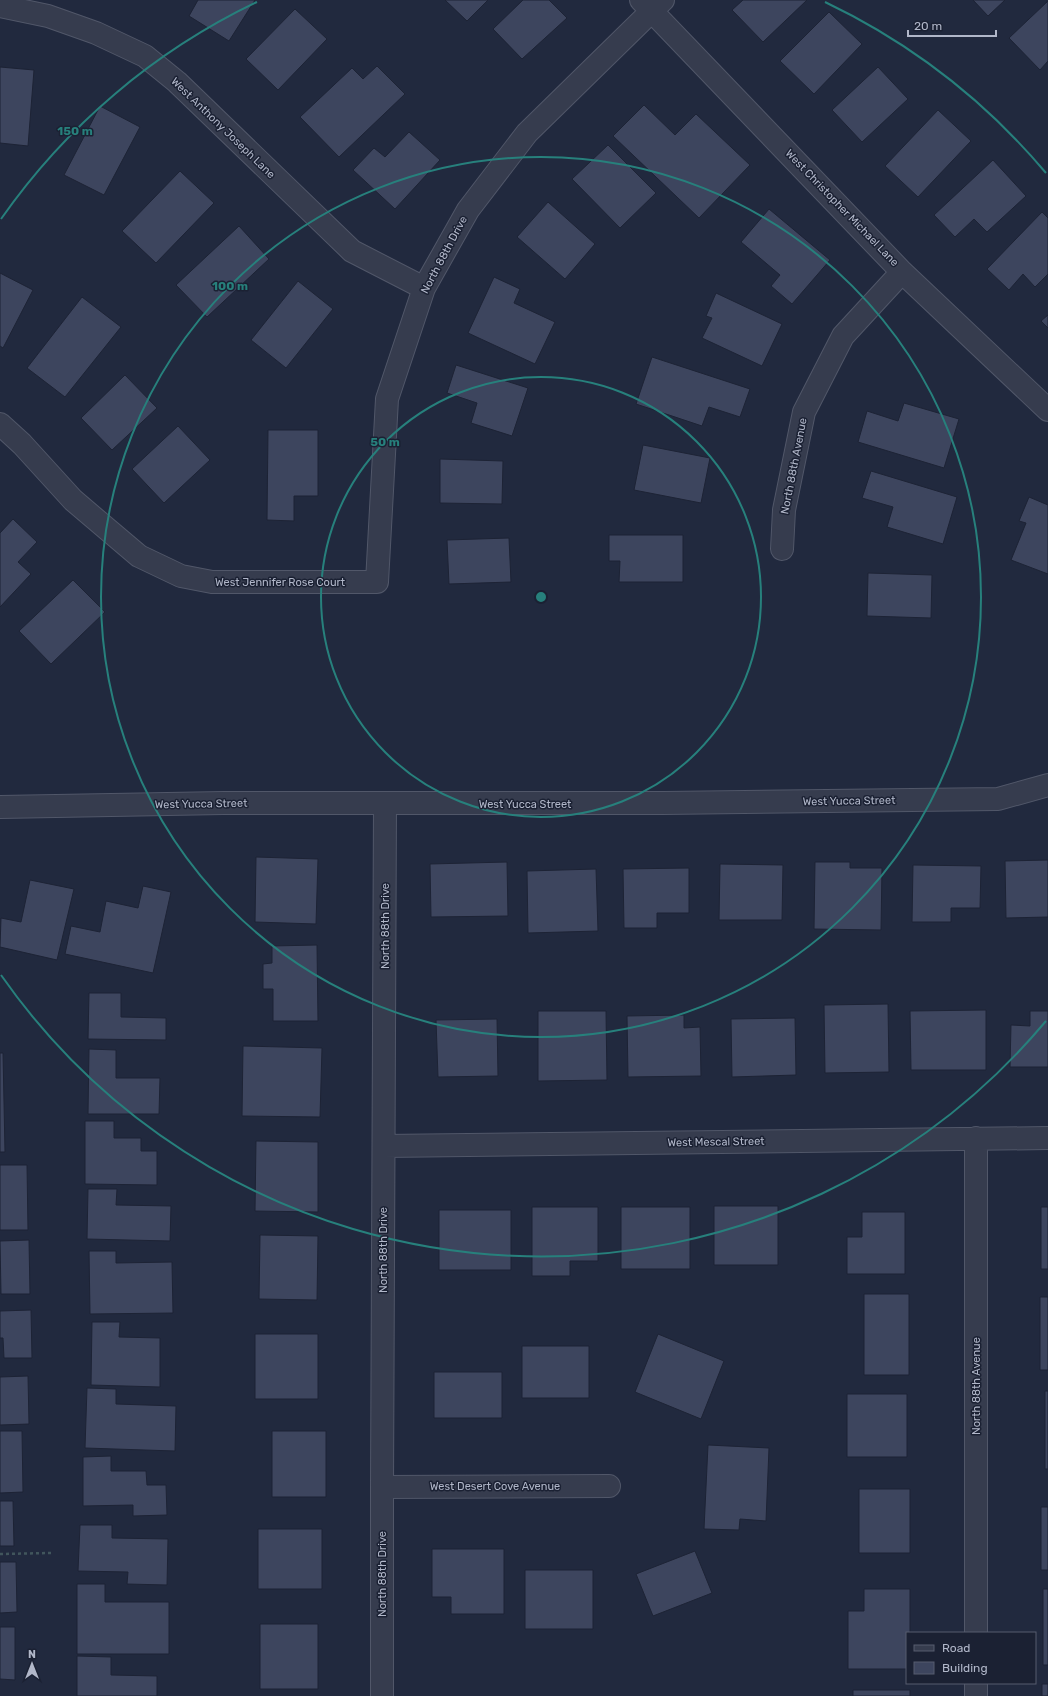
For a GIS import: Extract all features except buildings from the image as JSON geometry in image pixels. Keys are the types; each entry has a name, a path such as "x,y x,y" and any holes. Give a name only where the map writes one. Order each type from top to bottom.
{"street":[{"name":"West Christopher Michael Lane","path":"652,4 902,272 1048,410"},
{"name":"North 88th Drive","path":"377,582 387,399 424,288 468,210 527,133 652,4"},
{"name":"West Anthony Joseph Lane","path":"0,6 48,16 96,33 145,56 177,82 352,251 424,288"},
{"name":"North 88th Avenue","path":"782,549 784,510 804,412 843,336 902,272"},
{"name":"West Jennifer Rose Court","path":"0,424 22,444 73,500 139,556 181,576 212,582 377,582"},
{"name":"West Yucca Street","path":"0,807 222,804 664,804 998,799 1048,785"},
{"name":"North 88th Drive","path":"382,1696 385,804"},
{"name":"North 88th Avenue","path":"976,1138 976,1632"},
{"name":"West Mescal Street","path":"384,1146 1048,1138"},
{"name":"West Desert Cove Avenue","path":"382,1487 609,1486"},
{"path":"976,1684 976,1696"}],"path":[{"path":"0,1554 51,1553"}]}
